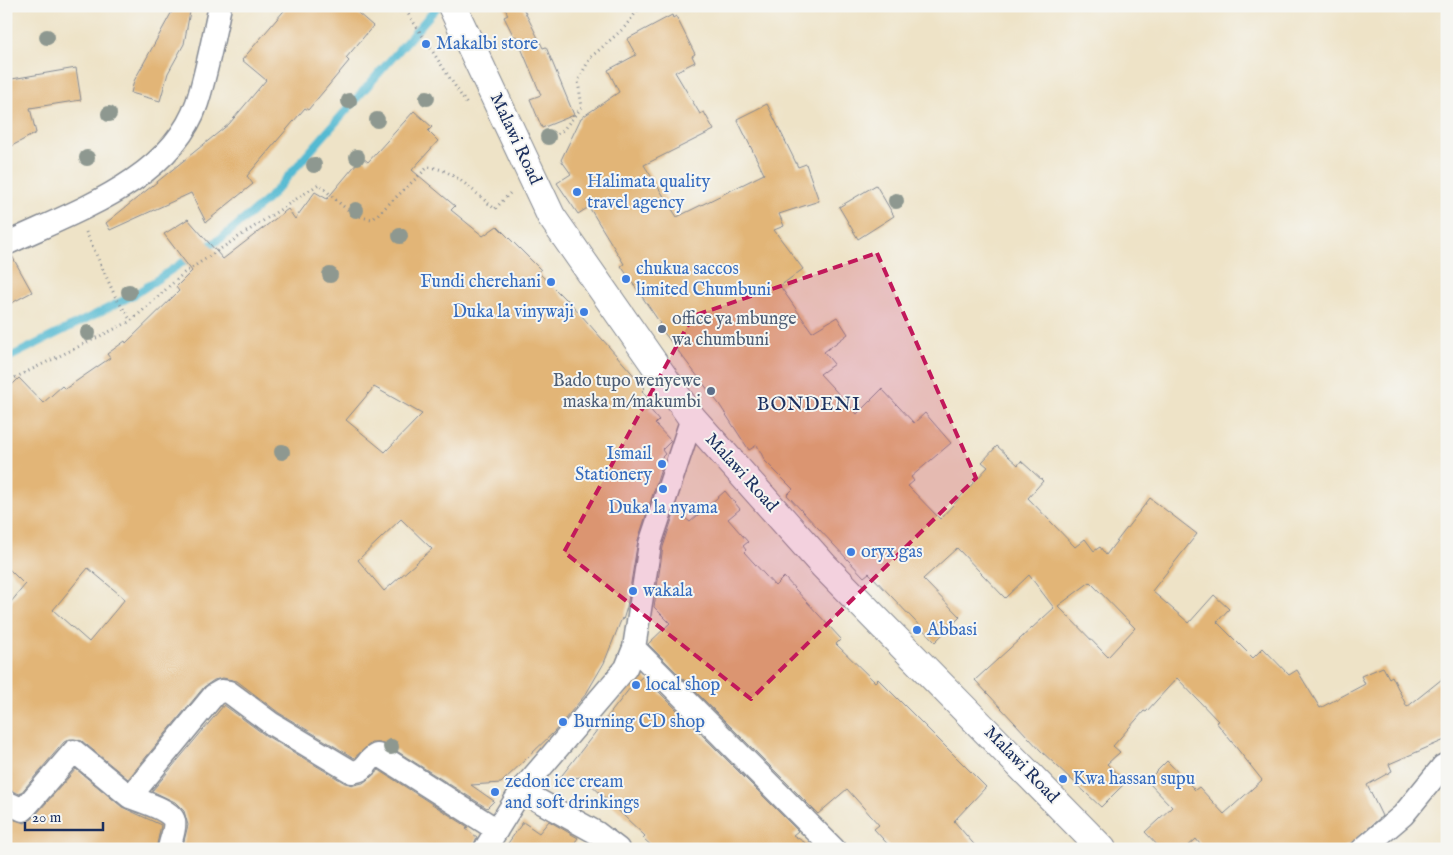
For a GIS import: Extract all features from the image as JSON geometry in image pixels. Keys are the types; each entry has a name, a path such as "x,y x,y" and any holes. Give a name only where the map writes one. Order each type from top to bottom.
{"main road":[{"name":"Malawi Road","path":"452,6 551,216 692,418 824,566 1102,849"}],"street":[{"path":"6,244 128,185 174,146 196,104 220,6"},
{"path":"485,849 521,791 626,668 634,648 650,544 692,418"},
{"path":"634,648 834,849"},
{"path":"130,797 214,695 221,691 228,692 272,724 352,772 365,768 372,757 382,756 497,830"},
{"path":"6,802 23,810 74,751 130,797 172,816 175,822 169,849"},
{"path":"1363,849 1403,815 1443,766 1447,764"},
{"path":"521,791 597,833 618,849"}],"path":[{"path":"403,6 454,86"},
{"path":"522,158 562,130 582,107 578,81 590,58 624,28 641,6"},
{"path":"6,382 130,321 184,273 319,184 352,214 372,219 428,167 439,168 450,173 495,209 513,189"},
{"path":"76,210 115,296 130,321"}],"highlighted area":[{"path":"877,253 976,478 751,699 564,552 693,316"}],"building":[{"path":"175,6 191,6 184,44 168,73 160,101 131,93 134,81"},
{"path":"288,6 350,6 373,26 346,58 349,61 308,110 305,108 247,176 253,184 206,222 191,193 110,230 106,223 229,124 266,80 242,60"},
{"path":"504,6 522,6 543,48 546,47 574,115 542,128 530,99 541,95 516,36 514,37 504,17 508,15"},
{"path":"672,15 673,18 676,16 695,54 692,56 695,62 675,72 700,114 704,112 714,130 644,165 677,217 764,174 737,119 767,104 798,167 806,164 819,201 779,214 784,226 774,230 803,269 780,286 812,332 837,317 848,334 824,352 834,364 820,374 857,414 882,389 914,423 925,413 951,443 911,477 914,481 908,486 940,519 988,467 982,462 997,446 1018,465 1021,461 1043,481 1028,498 1075,547 1085,539 1094,551 1100,547 1106,555 1150,498 1197,534 1152,591 1189,623 1214,595 1229,609 1217,622 1253,658 1263,648 1289,675 1297,670 1320,708 1365,684 1361,676 1383,667 1389,678 1392,676 1407,707 1447,675 1447,739 1389,764 1392,771 1367,785 1382,816 1352,843 1340,849 1204,849 1196,839 1185,849 1161,849 1145,832 1172,807 1147,781 1167,761 1195,790 1199,787 1224,814 1262,780 1216,722 1218,721 1177,678 1113,746 1120,752 1107,764 1126,782 1101,807 1041,751 975,680 1054,608 1029,575 1005,598 957,548 923,579 960,617 935,642 869,573 864,577 787,495 793,489 765,461 757,445 749,450 719,404 658,325 660,323 621,266 624,264 589,207 578,214 557,183 571,174 561,160 581,118 619,92 608,70 636,55 627,39","holes":["1090,582 1135,628 1108,657 1058,606"]},
{"path":"76,68 81,100 30,108 36,133 6,149 6,80"},
{"path":"414,111 432,127 428,131 438,141 412,170 455,206 451,210 483,236 497,226 541,270 538,272 567,299 645,388 642,391 653,405 649,408 659,420 655,424 671,441 662,450 665,454 658,461 661,469 638,540 627,607 604,663 586,694 554,732 501,783 471,785 494,801 487,808 384,743 371,743 354,758 279,713 237,681 223,678 214,680 204,687 128,779 82,741 70,739 64,742 20,794 6,789 6,608 25,585 6,566 6,391 19,378 43,403 62,386 65,389 110,358 107,354 125,341 126,343 179,291 176,287 192,271 164,234 188,219 223,259 288,209 295,219 315,192 327,199 362,157 368,162","holes":["374,387 422,414 385,452 346,420","401,519 432,549 384,591 358,560","88,568 125,599 89,642 53,610"]},
{"path":"876,185 894,216 858,239 839,207"},
{"path":"12,256 32,292 6,306 6,257"},
{"path":"725,491 740,509 728,519 748,542 743,546 746,550 744,552 775,586 784,577 841,639 836,644 875,682 878,679 986,787 954,821 978,849 892,849 874,829 879,825 847,789 818,814 648,644 670,623 654,607 663,547 675,510 690,522"},
{"path":"643,676 798,831 793,835 815,849 655,849 643,838 645,836 583,777 559,779 630,688"},
{"path":"224,705 265,735 345,783 354,785 363,783 379,770 468,827 466,829 477,837 472,849 182,849 188,825 184,811 175,802 152,791"},
{"path":"76,769 122,807 161,825 156,849 6,849 6,817 25,823 32,819"},
{"path":"549,821 578,838 570,849 504,849 523,822 539,833"}],"waterway":[{"path":"202,250 223,237 269,198 438,6"},
{"path":"6,359 134,295 192,256"}],"place":[{"name":"Makalbi store","path":"426,44"},
{"name":"Halimata quality travel agency","path":"577,192"},
{"name":"chukua saccos limited Chumbuni","path":"626,279"},
{"name":"Fundi cherehani","path":"551,282"},
{"name":"Duka la vinywaji","path":"584,312"},
{"name":"office ya mbunge wa chumbuni","path":"662,329"},
{"name":"Bado tupo wenyewe maska m/makumbi","path":"711,391"},
{"name":"Ismail Stationery","path":"662,464"},
{"name":"Duka la nyama","path":"663,489"},
{"name":"oryx gas","path":"851,552"},
{"name":"wakala","path":"633,591"},
{"name":"Abbasi","path":"917,630"},
{"name":"local shop","path":"636,685"},
{"name":"Burning CD shop","path":"563,722"},
{"name":"Kwa hassan supu","path":"1063,779"},
{"name":"zedon ice cream and soft drinkings","path":"495,792"}],"district":[{"name":"BONDENI","path":"809,405"}]}
